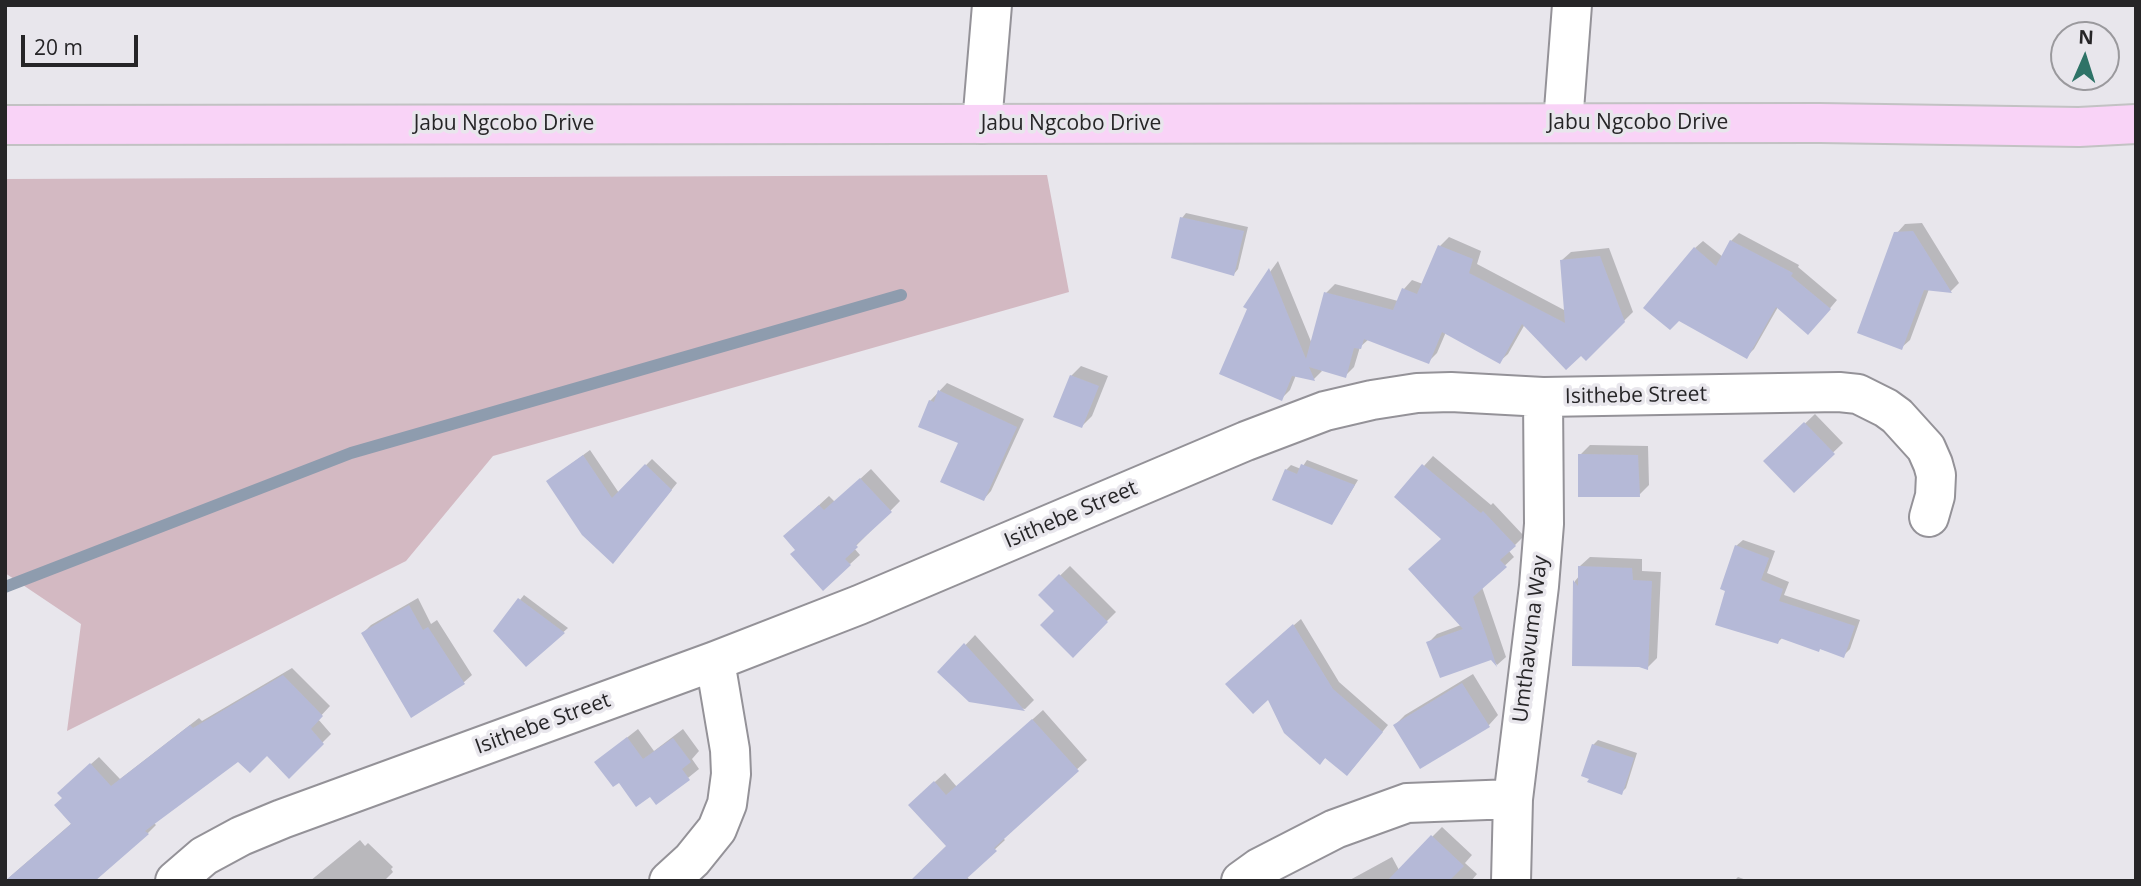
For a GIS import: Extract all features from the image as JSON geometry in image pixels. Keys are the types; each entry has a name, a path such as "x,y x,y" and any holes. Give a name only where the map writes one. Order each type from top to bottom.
{"main road":[{"name":"Jabu Ngcobo Drive","path":"5,125 1820,123 2079,127 2136,124"}],"street":[{"path":"982,124 992,5"},
{"path":"1563,123 1572,5"},
{"name":"Isithebe Street","path":"175,881 204,856 241,836 282,819 715,662 859,605 1246,441 1325,411 1372,400 1416,393 1451,392 1543,397 1839,392 1858,394 1897,416 1926,448 1936,475 1935,496 1929,517"},
{"name":"Umthavuma Way","path":"1511,881 1513,799 1544,524 1543,397"},
{"path":"669,881 692,860 717,829 727,804 732,774 730,750 715,662"},
{"path":"1241,881 1259,868 1335,829 1407,803 1513,799"}],"shaded area":[{"path":"1047,175 1069,292 493,456 406,561 67,731 81,624 5,573 5,179"}],"building":[{"path":"1180,217 1244,231 1234,276 1171,258"},
{"path":"1913,231 1952,293 1924,290 1902,350 1857,333 1894,232"},
{"path":"1730,240 1793,273 1791,276 1831,309 1808,335 1776,307 1747,359 1679,321 1670,330 1643,308 1694,247 1716,266"},
{"path":"1438,245 1473,259 1469,273 1565,323 1560,260 1600,256 1625,322 1586,361 1581,356 1566,370 1522,324 1500,364 1442,332 1429,364 1364,339 1361,349 1354,348 1346,378 1309,367 1315,381 1292,376 1282,401 1219,374 1247,309 1243,307 1269,268 1306,359 1324,292 1393,310 1402,288 1417,294"},
{"path":"1070,375 1099,386 1082,428 1053,417"},
{"path":"938,390 1017,427 984,501 940,482 958,443 918,427 929,400 934,402"},
{"path":"1804,422 1835,454 1794,493 1763,461"},
{"path":"1578,454 1638,455 1640,497 1578,497"},
{"path":"583,455 612,498 645,464 672,490 613,564 582,535 546,481"},
{"path":"1301,464 1355,485 1332,525 1272,500 1285,469 1297,474"},
{"path":"1422,464 1481,513 1483,511 1516,546 1500,560 1507,567 1473,597 1497,667 1491,660 1440,678 1426,642 1463,629 1408,569 1441,539 1394,497"},
{"path":"860,478 892,512 856,545 858,547 845,559 851,565 823,591 790,554 795,550 783,536 819,505 824,510"},
{"path":"1735,545 1769,558 1761,580 1783,589 1779,601 1855,626 1844,658 1780,638 1778,644 1715,625 1725,591 1720,589"},
{"path":"1578,566 1632,568 1633,580 1652,581 1648,670 1639,667 1572,666 1573,580 1578,586"},
{"path":"1059,574 1108,622 1073,658 1040,625 1054,611 1038,595"},
{"path":"518,598 565,633 526,667 493,631"},
{"path":"409,605 423,630 428,627 465,684 411,718 361,633"},
{"path":"1293,624 1333,689 1383,732 1347,776 1325,758 1320,765 1284,733 1268,700 1253,714 1225,684"},
{"path":"964,643 1025,711 969,702 937,672"},
{"path":"283,675 323,716 311,729 324,744 289,779 267,756 250,773 238,762 145,831 149,834 95,881 5,881 71,824 54,805 62,798 57,793 90,763 111,786 190,725 193,728"},
{"path":"1462,683 1490,727 1420,769 1393,725"},
{"path":"1032,719 1079,771 994,848 997,851 964,881 910,881 946,846 908,805 934,781 946,795"},
{"path":"627,737 643,759 673,738 691,762 682,769 690,780 656,805 650,797 636,807 619,783 613,787 594,762"},
{"path":"1592,744 1634,758 1622,795 1587,782 1589,779 1581,776"},
{"path":"1431,835 1464,866 1449,881 1387,881"}],"waterway":[{"path":"5,587 351,453 901,295"}]}
